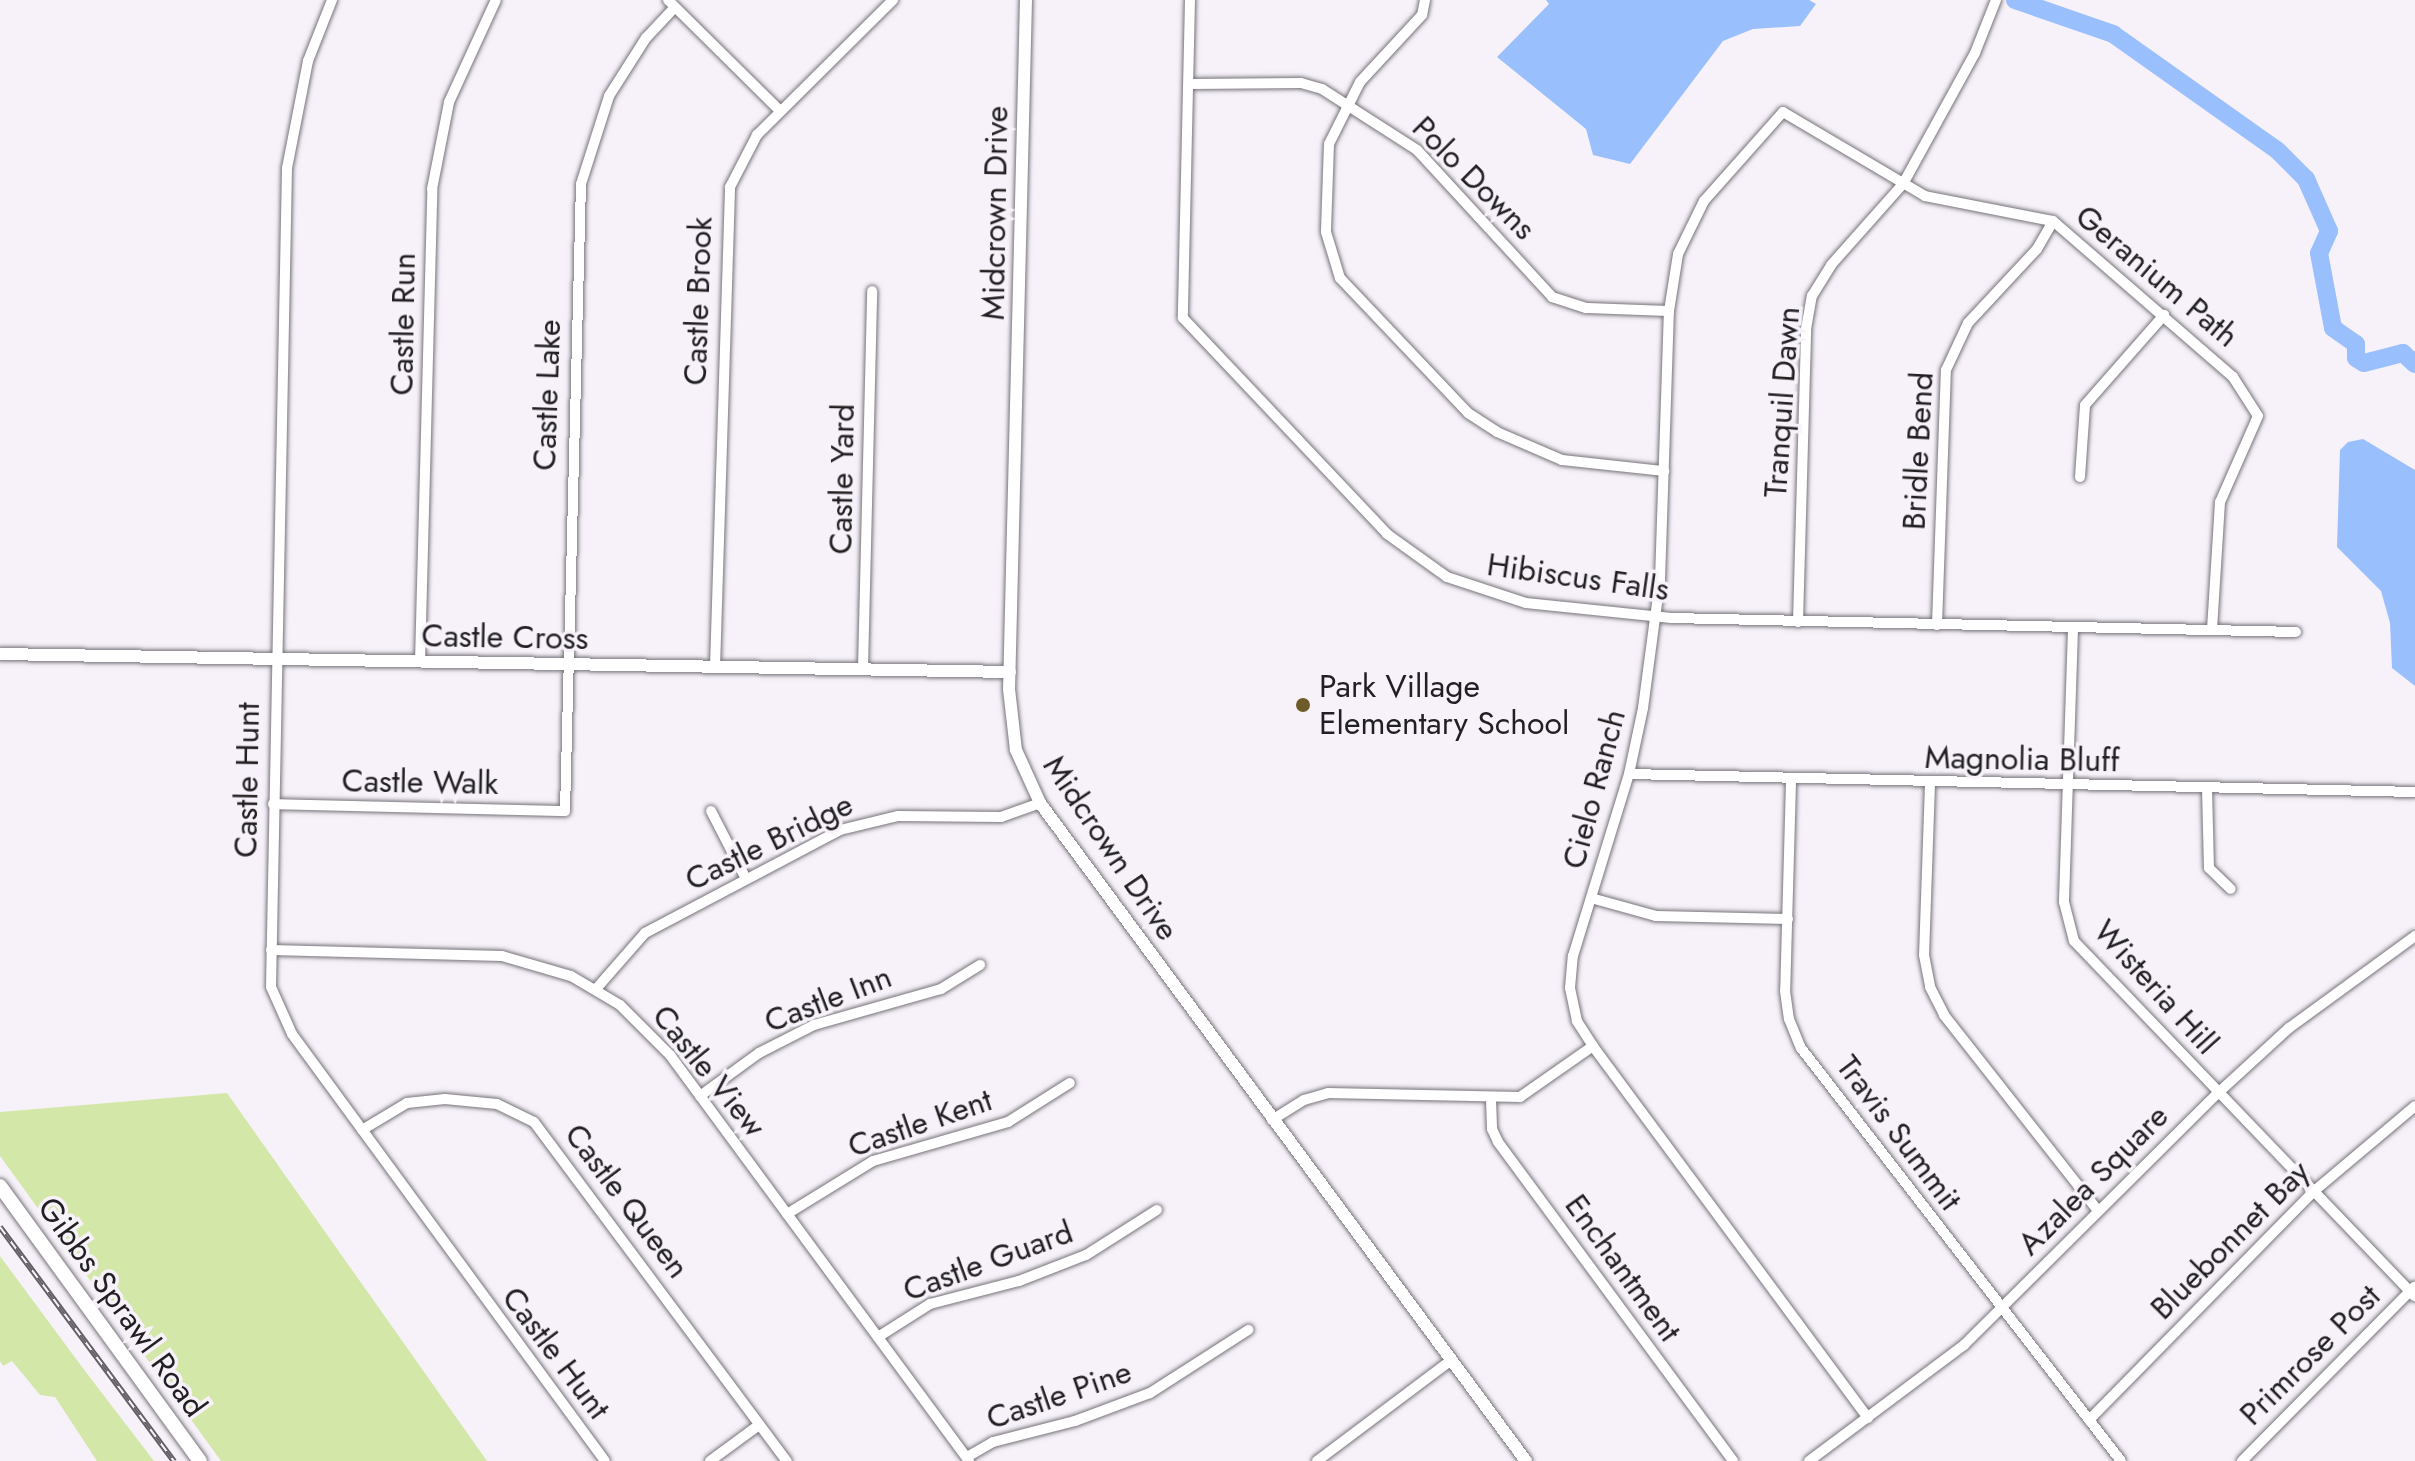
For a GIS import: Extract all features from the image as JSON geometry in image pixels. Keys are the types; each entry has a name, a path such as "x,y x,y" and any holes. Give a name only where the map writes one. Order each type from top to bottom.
{"main road":[{"name":"Gibbs Sprawl Road","path":"0,1186 200,1461"}],"street":[{"name":"Castle Hunt","path":"332,0 308,61 287,168 274,657 271,987 286,1024 605,1461"},
{"name":"Castle Run","path":"420,662 432,189 449,102 496,0"},
{"name":"Castle Brook","path":"715,667 728,200 744,156 780,111 893,0"},
{"name":"Midcrown Drive","path":"1026,0 1010,672 1016,750 1040,803 1526,1461"},
{"name":"Hibiscus Falls","path":"1190,0 1191,84 1183,318 1387,534 1425,564 1498,597 1656,617 2296,632"},
{"name":"Tranquil Dawn","path":"1798,622 1806,329 1812,296 1831,265 1903,184 1980,43 1996,0"},
{"path":"1426,2 1360,82 1329,144 1326,232 1335,268 1358,299 1468,413 1497,432 1562,460 1664,471"},
{"path":"671,4 780,111"},
{"name":"Castle Lake","path":"565,811 566,665 581,184 609,96 671,4"},
{"name":"Polo Downs","path":"1191,84 1301,83 1349,104 1417,150 1552,297 1586,308 1669,311"},
{"name":"Geranium Path","path":"1783,112 1903,184 1943,203 2053,221 2215,356 2252,400 2258,416 2220,502 2212,630"},
{"name":"Cielo Ranch","path":"1783,112 1704,201 1678,254 1669,311 1656,617 1629,774 1573,956 1570,988 1577,1021 1593,1046 1868,1418"},
{"name":"Bridle Bend","path":"1937,625 1946,370 1968,323 2037,249 2053,221"},
{"name":"Castle Yard","path":"863,668 872,291"},
{"path":"2080,477 2085,405 2164,315"},
{"name":"Wisteria Hill","path":"2073,629 2064,902 2074,941 2313,1192 2413,1291"},
{"name":"Castle Cross","path":"0,654 1010,672"},
{"name":"Magnolia Bluff","path":"1629,774 1791,782 2415,792"},
{"name":"Travis Summit","path":"1791,782 1785,991 1789,1019 1801,1048 2121,1461"},
{"path":"1930,784 1924,955 1930,987 1944,1015 2098,1211"},
{"path":"2207,788 2209,868 2231,889"},
{"name":"Castle Bridge","path":"596,989 645,933 745,877 855,824 898,816 1001,817 1040,803"},
{"name":"Castle Walk","path":"273,804 565,811"},
{"path":"711,811 745,877"},
{"path":"1591,898 1656,916 1788,919"},
{"name":"Azalea Square","path":"1809,1461 1868,1418 2002,1310 2218,1093 2323,1001 2415,936"},
{"name":"Castle View","path":"271,950 502,956 548,967 596,989 641,1022 700,1096 968,1459"},
{"name":"Castle Inn","path":"700,1096 759,1053 814,1025 941,989 980,965"},
{"path":"1272,1120 1304,1100 1328,1093 1491,1099 1530,1094 1593,1046"},
{"name":"Castle Kent","path":"787,1214 873,1161 1008,1122 1070,1083"},
{"name":"Castle Queen","path":"362,1130 407,1103 445,1099 497,1104 534,1122 787,1461"},
{"name":"Enchantment","path":"1491,1099 1492,1129 1498,1142 1733,1461"},
{"name":"Bluebonnet Bay","path":"2089,1420 2313,1192 2415,1106"},
{"name":"Castle Guard","path":"878,1337 930,1304 1047,1272 1086,1255 1157,1210"},
{"name":"Primrose Post","path":"2242,1461 2413,1291"},
{"name":"Castle Pine","path":"968,1459 993,1442 1075,1421 1150,1393 1248,1330"},
{"path":"1317,1461 1450,1361"},
{"path":"710,1461 759,1425"}],"green space":[{"path":"227,1093 487,1461 221,1461 0,1156 0,1112"},
{"path":"0,1256 154,1461 97,1461 55,1397 40,1395 12,1361 3,1366 0,1361"}],"water":[{"path":"1546,0 1809,0 1816,4 1800,26 1753,29 1723,41 1630,164 1593,155 1586,129 1497,57 1549,4"},
{"path":"2363,439 2415,470 2415,686 2392,668 2390,623 2381,591 2337,547 2340,450 2348,442"}],"waterway":[{"path":"2015,0 2113,34 2278,151 2306,179 2329,231 2319,253 2333,328 2356,344 2356,358 2364,363 2403,353 2415,364"}],"railway":[{"path":"0,1227 174,1461"}],"place":[{"name":"Park Village Elementary School","path":"1303,705"}]}
